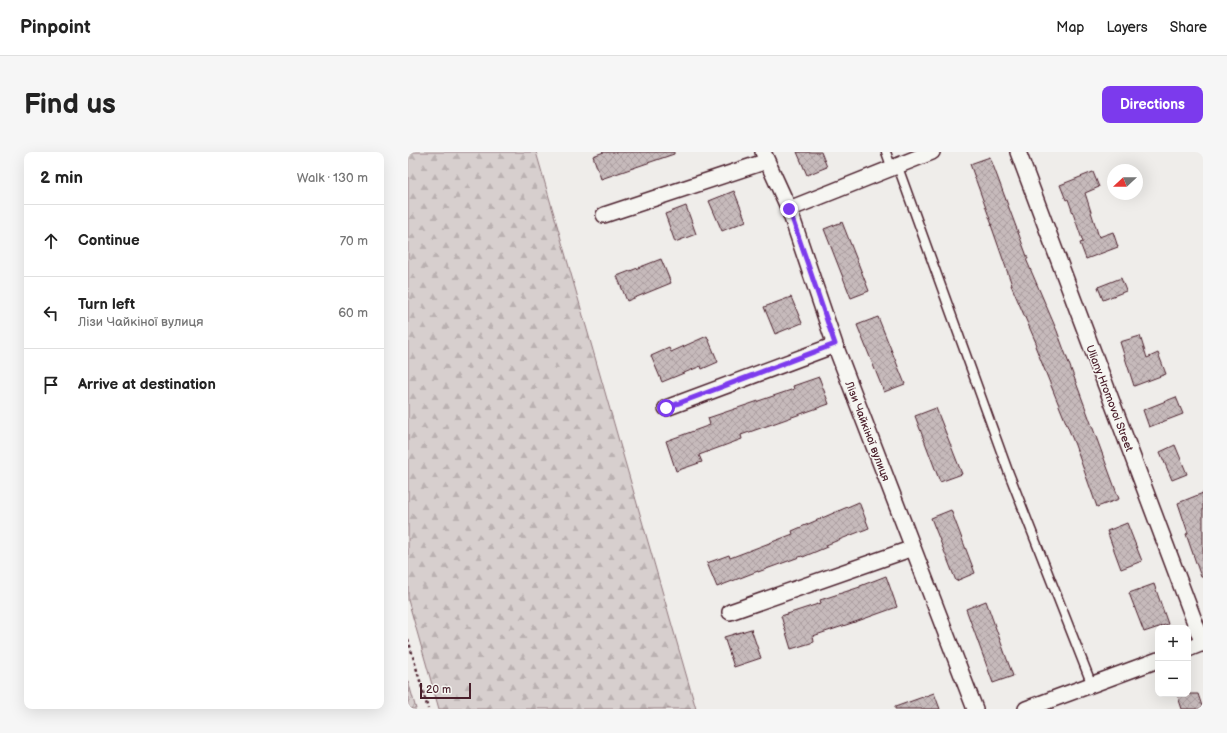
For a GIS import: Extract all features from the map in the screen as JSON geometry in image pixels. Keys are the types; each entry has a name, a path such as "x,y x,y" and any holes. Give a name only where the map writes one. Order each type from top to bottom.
{"street":[{"path":"789,209 932,152"},
{"name":"Uliany Hromovoi Street","path":"1018,152 1203,644"},
{"path":"604,215 765,157"},
{"name":"Лізи Чайкіної вулиця","path":"765,157 789,209 835,344 974,709"},
{"path":"666,408 835,344"},
{"path":"730,612 913,548"},
{"path":"1191,648 1203,644"},
{"path":"1026,709 1155,661"}],"lane":[{"path":"886,152 895,168 1008,471 1092,685"}],"path":[{"path":"408,639 428,709"}],"green space":[{"path":"408,152 536,152 696,709 439,709 408,600"},
{"path":"408,681 416,709 408,709"}],"building":[{"path":"604,152 674,152 674,154 601,179 593,156"},
{"path":"797,152 821,152 827,167 807,175"},
{"path":"990,157 1028,259 1026,259 1057,331 1119,499 1097,507 1075,445 1035,346 1037,345 1011,285 992,225 970,164"},
{"path":"1093,172 1099,187 1085,193 1099,237 1113,232 1118,247 1086,259 1080,243 1083,242 1068,199 1066,200 1060,185"},
{"path":"734,191 746,221 722,231 709,201"},
{"path":"686,206 696,234 675,242 665,214"},
{"path":"842,222 869,291 851,298 824,229"},
{"path":"661,259 671,283 627,301 617,276"},
{"path":"1121,278 1126,291 1103,300 1098,287"},
{"path":"791,297 802,323 775,334 764,307"},
{"path":"878,317 905,384 884,392 857,325"},
{"path":"707,336 718,362 702,369 701,366 662,382 651,356 669,348 671,352"},
{"path":"1140,336 1147,358 1158,353 1166,374 1134,386 1120,342"},
{"path":"819,377 829,404 741,435 742,439 699,455 702,462 676,471 666,441 710,425 708,418 794,389 793,386"},
{"path":"1176,397 1183,414 1149,427 1143,410"},
{"path":"936,408 962,474 940,482 915,416"},
{"path":"1175,445 1187,474 1172,480 1160,452"},
{"path":"1203,493 1203,577 1201,577 1186,534 1188,533 1178,503"},
{"path":"859,502 869,528 826,545 827,547 803,557 802,556 758,571 717,587 707,563 729,555 730,558 793,534 792,531"},
{"path":"951,510 975,573 956,581 931,518"},
{"path":"1127,523 1142,561 1121,569 1107,531"},
{"path":"886,576 897,607 813,636 814,642 791,649 781,616 821,603 820,600 860,587"},
{"path":"1154,584 1168,624 1155,625 1155,628 1144,632 1129,593"},
{"path":"986,601 1013,676 993,683 966,609"},
{"path":"751,629 761,658 734,667 724,637"},
{"path":"934,693 940,709 895,709 895,707"},
{"path":"1191,694 1198,694 1203,709 1182,709 1178,697 1191,697"}],"route":[{"path":"666,408 835,344 789,209"}]}
